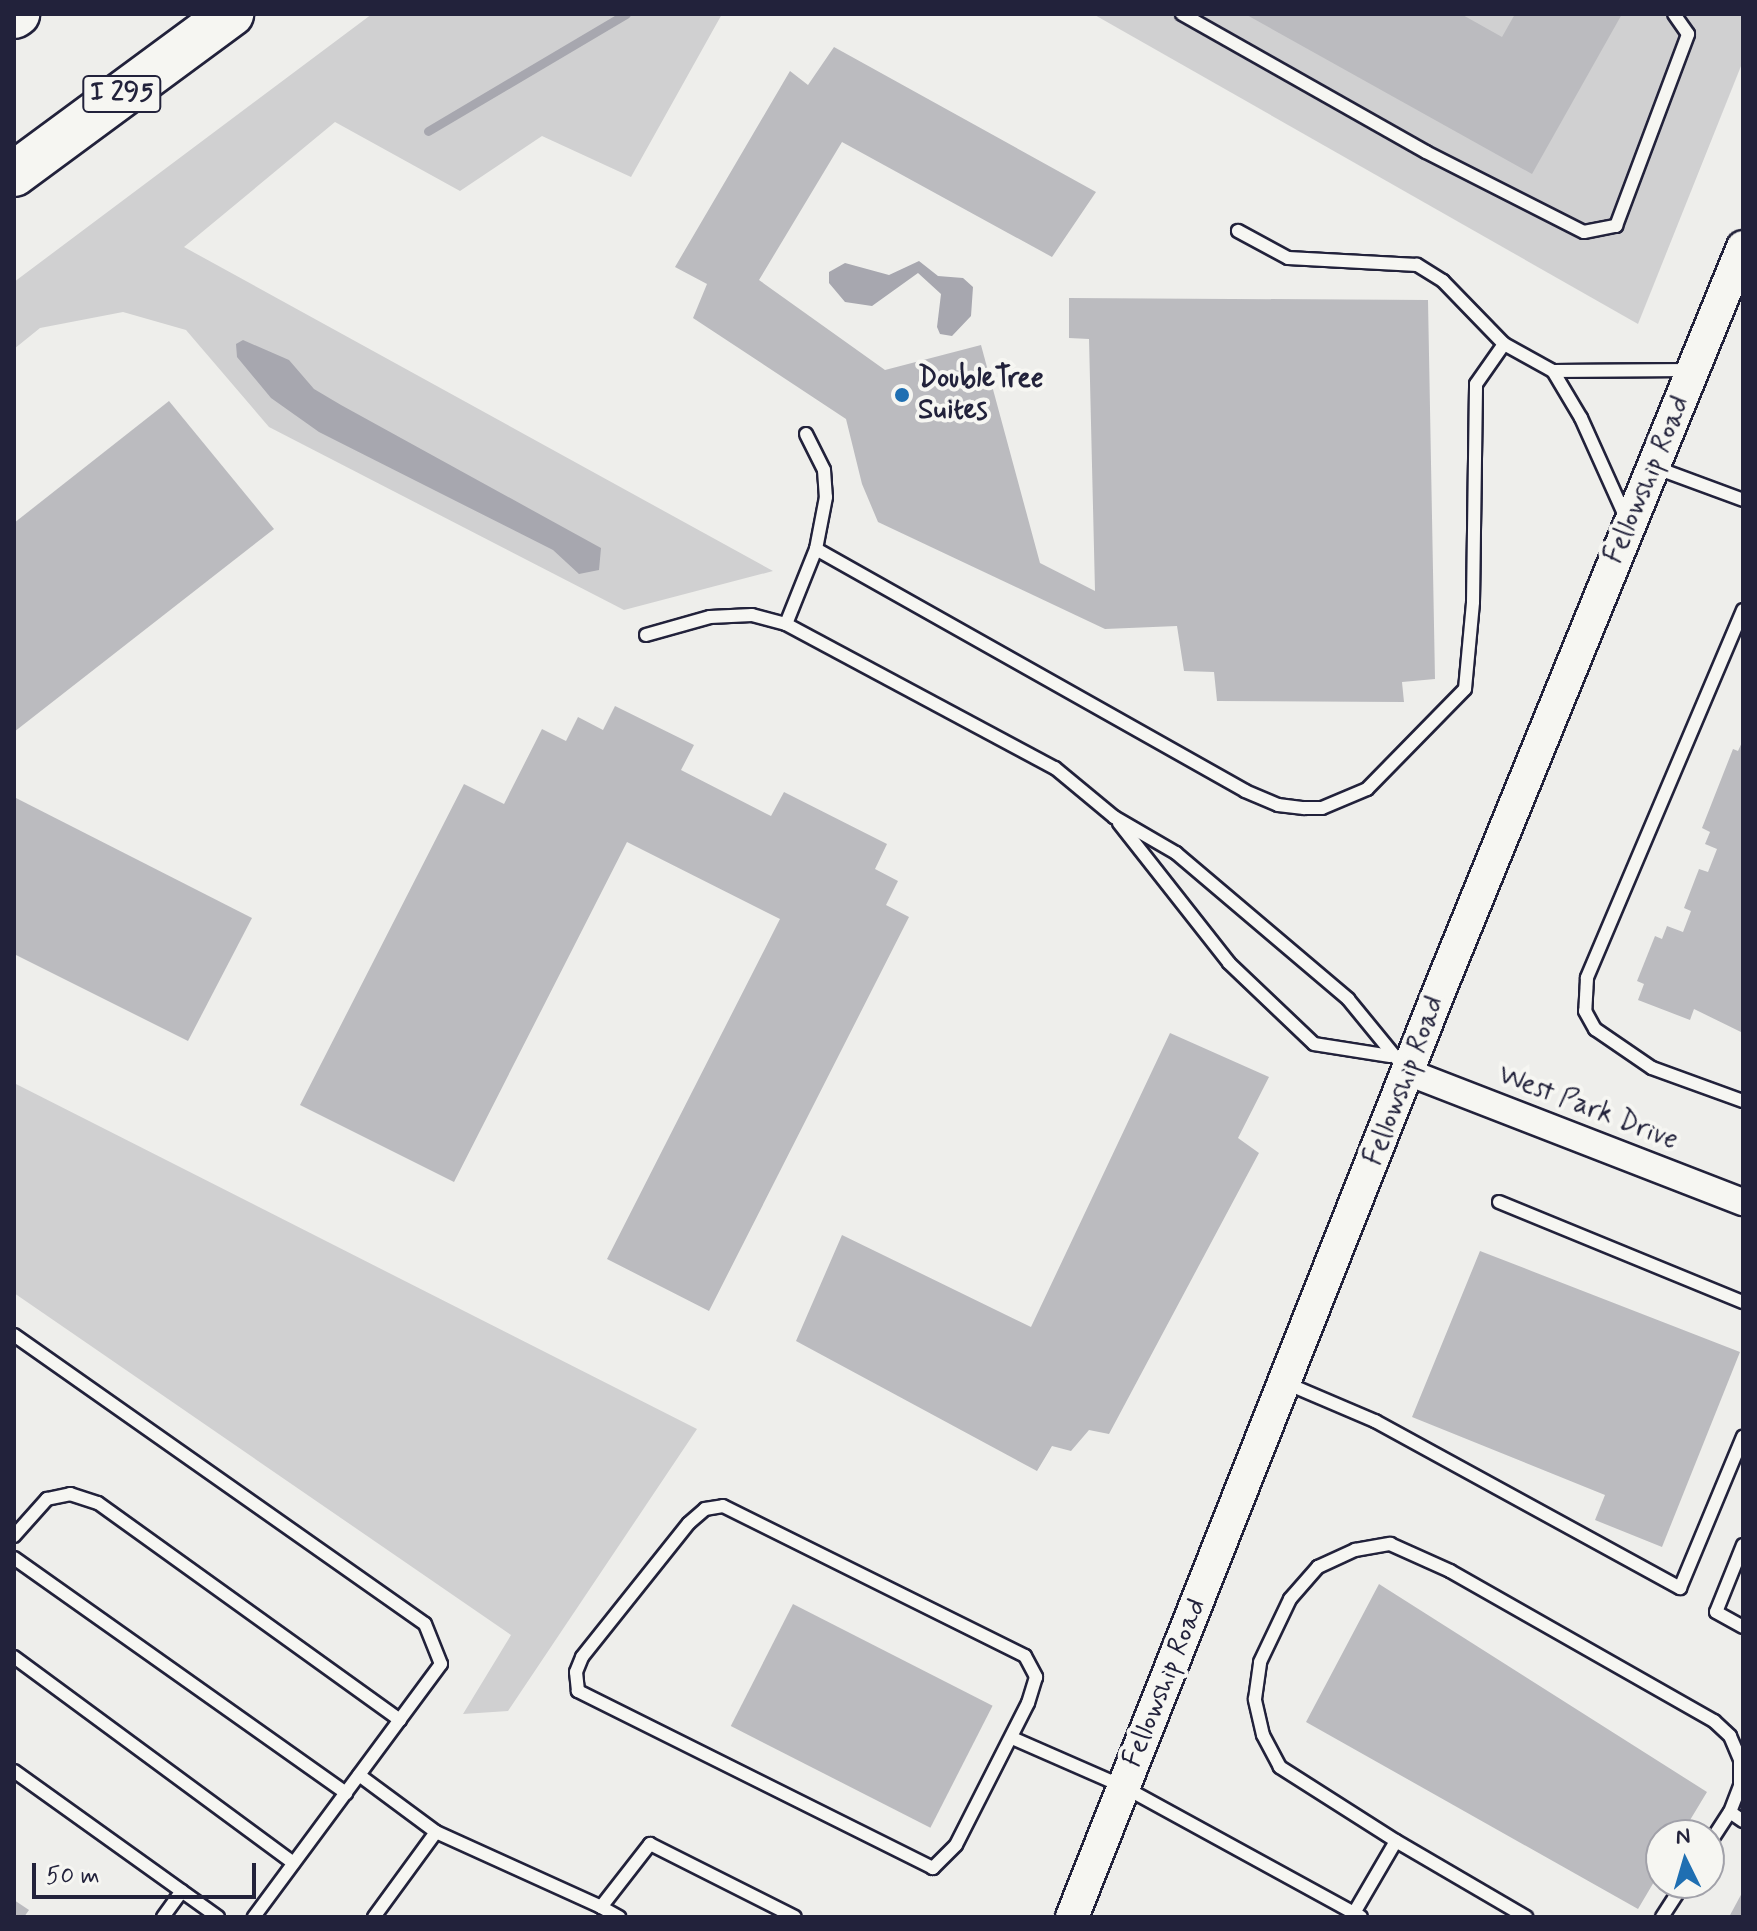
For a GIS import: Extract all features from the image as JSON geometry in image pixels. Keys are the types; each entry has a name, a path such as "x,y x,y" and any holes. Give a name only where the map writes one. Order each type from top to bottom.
{"highway":[{"name":"I 295","path":"14,174 231,14"}],"street":[{"name":"Fellowship Road","path":"1072,1917 1286,1383 1400,1064 1654,467 1743,247"},
{"name":"West Park Drive","path":"1400,1064 1743,1202"}],"lane":[{"path":"1182,14 1426,152 1584,232 1616,226 1688,34 1674,14"},
{"path":"1238,231 1288,258 1417,265 1443,281 1504,344 1553,371 1694,370"},
{"path":"816,549 1245,791 1278,805 1322,808 1367,789 1465,689 1473,602 1476,384 1504,344"},
{"path":"1553,371 1581,418 1629,526"},
{"path":"786,624 816,549 826,497 824,470 806,434"},
{"path":"1654,467 1743,500"},
{"path":"1743,610 1587,978 1585,1011 1595,1029 1652,1068 1743,1101"},
{"path":"646,635 710,617 752,615 786,624 1055,768 1114,817 1176,853 1348,999 1400,1064"},
{"path":"1114,817 1220,952 1314,1044 1400,1064"},
{"path":"1499,1202 1743,1302"},
{"path":"14,1335 425,1624 441,1664 254,1917"},
{"path":"1286,1383 1375,1421 1680,1588 1743,1437"},
{"path":"14,1536 47,1499 70,1494 98,1503 400,1720"},
{"path":"723,1506 1025,1656 1036,1677 1012,1738 952,1852 933,1868 578,1691 576,1672 582,1657 689,1523 705,1509 723,1506"},
{"path":"1526,1917 1396,1841 1280,1767 1263,1735 1255,1699 1260,1662 1290,1599 1318,1567 1355,1550 1390,1544 1450,1571 1714,1721 1730,1736 1740,1760 1740,1786 1725,1820"},
{"path":"1743,1545 1716,1612 1743,1627"},
{"path":"14,1558 346,1793"},
{"path":"14,1657 293,1863"},
{"path":"1012,1738 1124,1787 1357,1915 1396,1841"},
{"path":"14,1771 218,1917"},
{"path":"359,1775 436,1832 619,1917"},
{"path":"1730,1812 1743,1821"},
{"path":"374,1917 436,1832"},
{"path":"601,1907 650,1844 795,1917"},
{"path":"163,1917 182,1891"},
{"path":"1662,1917 1674,1899"}],"shaded area":[{"path":"372,14 722,14 631,177 542,136 460,191 335,122 184,247 773,571 624,610 269,427 186,330 123,312 40,328 14,349 14,282"},
{"path":"1093,14 1743,14 1743,61 1638,324"},
{"path":"919,261 938,276 963,278 973,287 971,316 952,336 940,334 937,327 941,294 918,273 872,306 845,302 829,283 829,272 845,263 889,275"},
{"path":"243,340 289,360 314,389 341,405 601,548 599,570 579,574 553,550 319,432 271,398 237,357 236,344"},
{"path":"14,1083 697,1429 508,1711 463,1714 511,1635 14,1293"}],"building":[{"path":"1245,14 1461,14 1502,37 1515,14 1622,14 1532,174"},
{"name":"DoubleTree Suites","path":"834,47 1096,192 1052,257 842,142 759,280 885,370 981,345 1040,563 1095,591 1089,339 1069,338 1069,298 1428,300 1435,679 1402,682 1404,702 1217,701 1214,672 1184,671 1177,626 1105,629 878,522 862,484 846,419 693,318 707,284 675,267 790,71 808,85"},
{"path":"169,401 274,529 14,732 14,523"},
{"path":"615,706 694,745 681,770 771,816 784,792 887,844 875,869 898,881 886,905 909,917 709,1311 607,1259 780,919 627,842 454,1182 300,1105 464,784 504,804 542,729 566,741 578,717 603,730"},
{"path":"1743,740 1743,1033 1694,1009 1690,1020 1638,1000 1644,984 1637,981 1655,936 1662,939 1667,926 1683,932 1691,911 1684,908 1699,869 1708,872 1717,849 1705,844 1710,832 1702,828 1733,749 1738,751"},
{"path":"14,797 252,918 188,1041 14,954"},
{"path":"1170,1033 1269,1077 1238,1138 1259,1153 1109,1434 1089,1430 1071,1451 1052,1446 1037,1471 796,1341 842,1235 1031,1327"},
{"path":"1480,1251 1740,1352 1662,1547 1595,1520 1605,1495 1412,1417"},
{"path":"1379,1584 1707,1792 1691,1819 1645,1819 1645,1897 1638,1909 1306,1722"},
{"path":"793,1604 993,1706 930,1828 731,1726"},
{"path":"1743,1891 1743,1917 1729,1917"},
{"path":"14,1900 29,1910 24,1917 14,1917"}],"waterway":[{"path":"428,131 626,14"}],"place":[{"name":"DoubleTree Suites","path":"902,395"}]}
